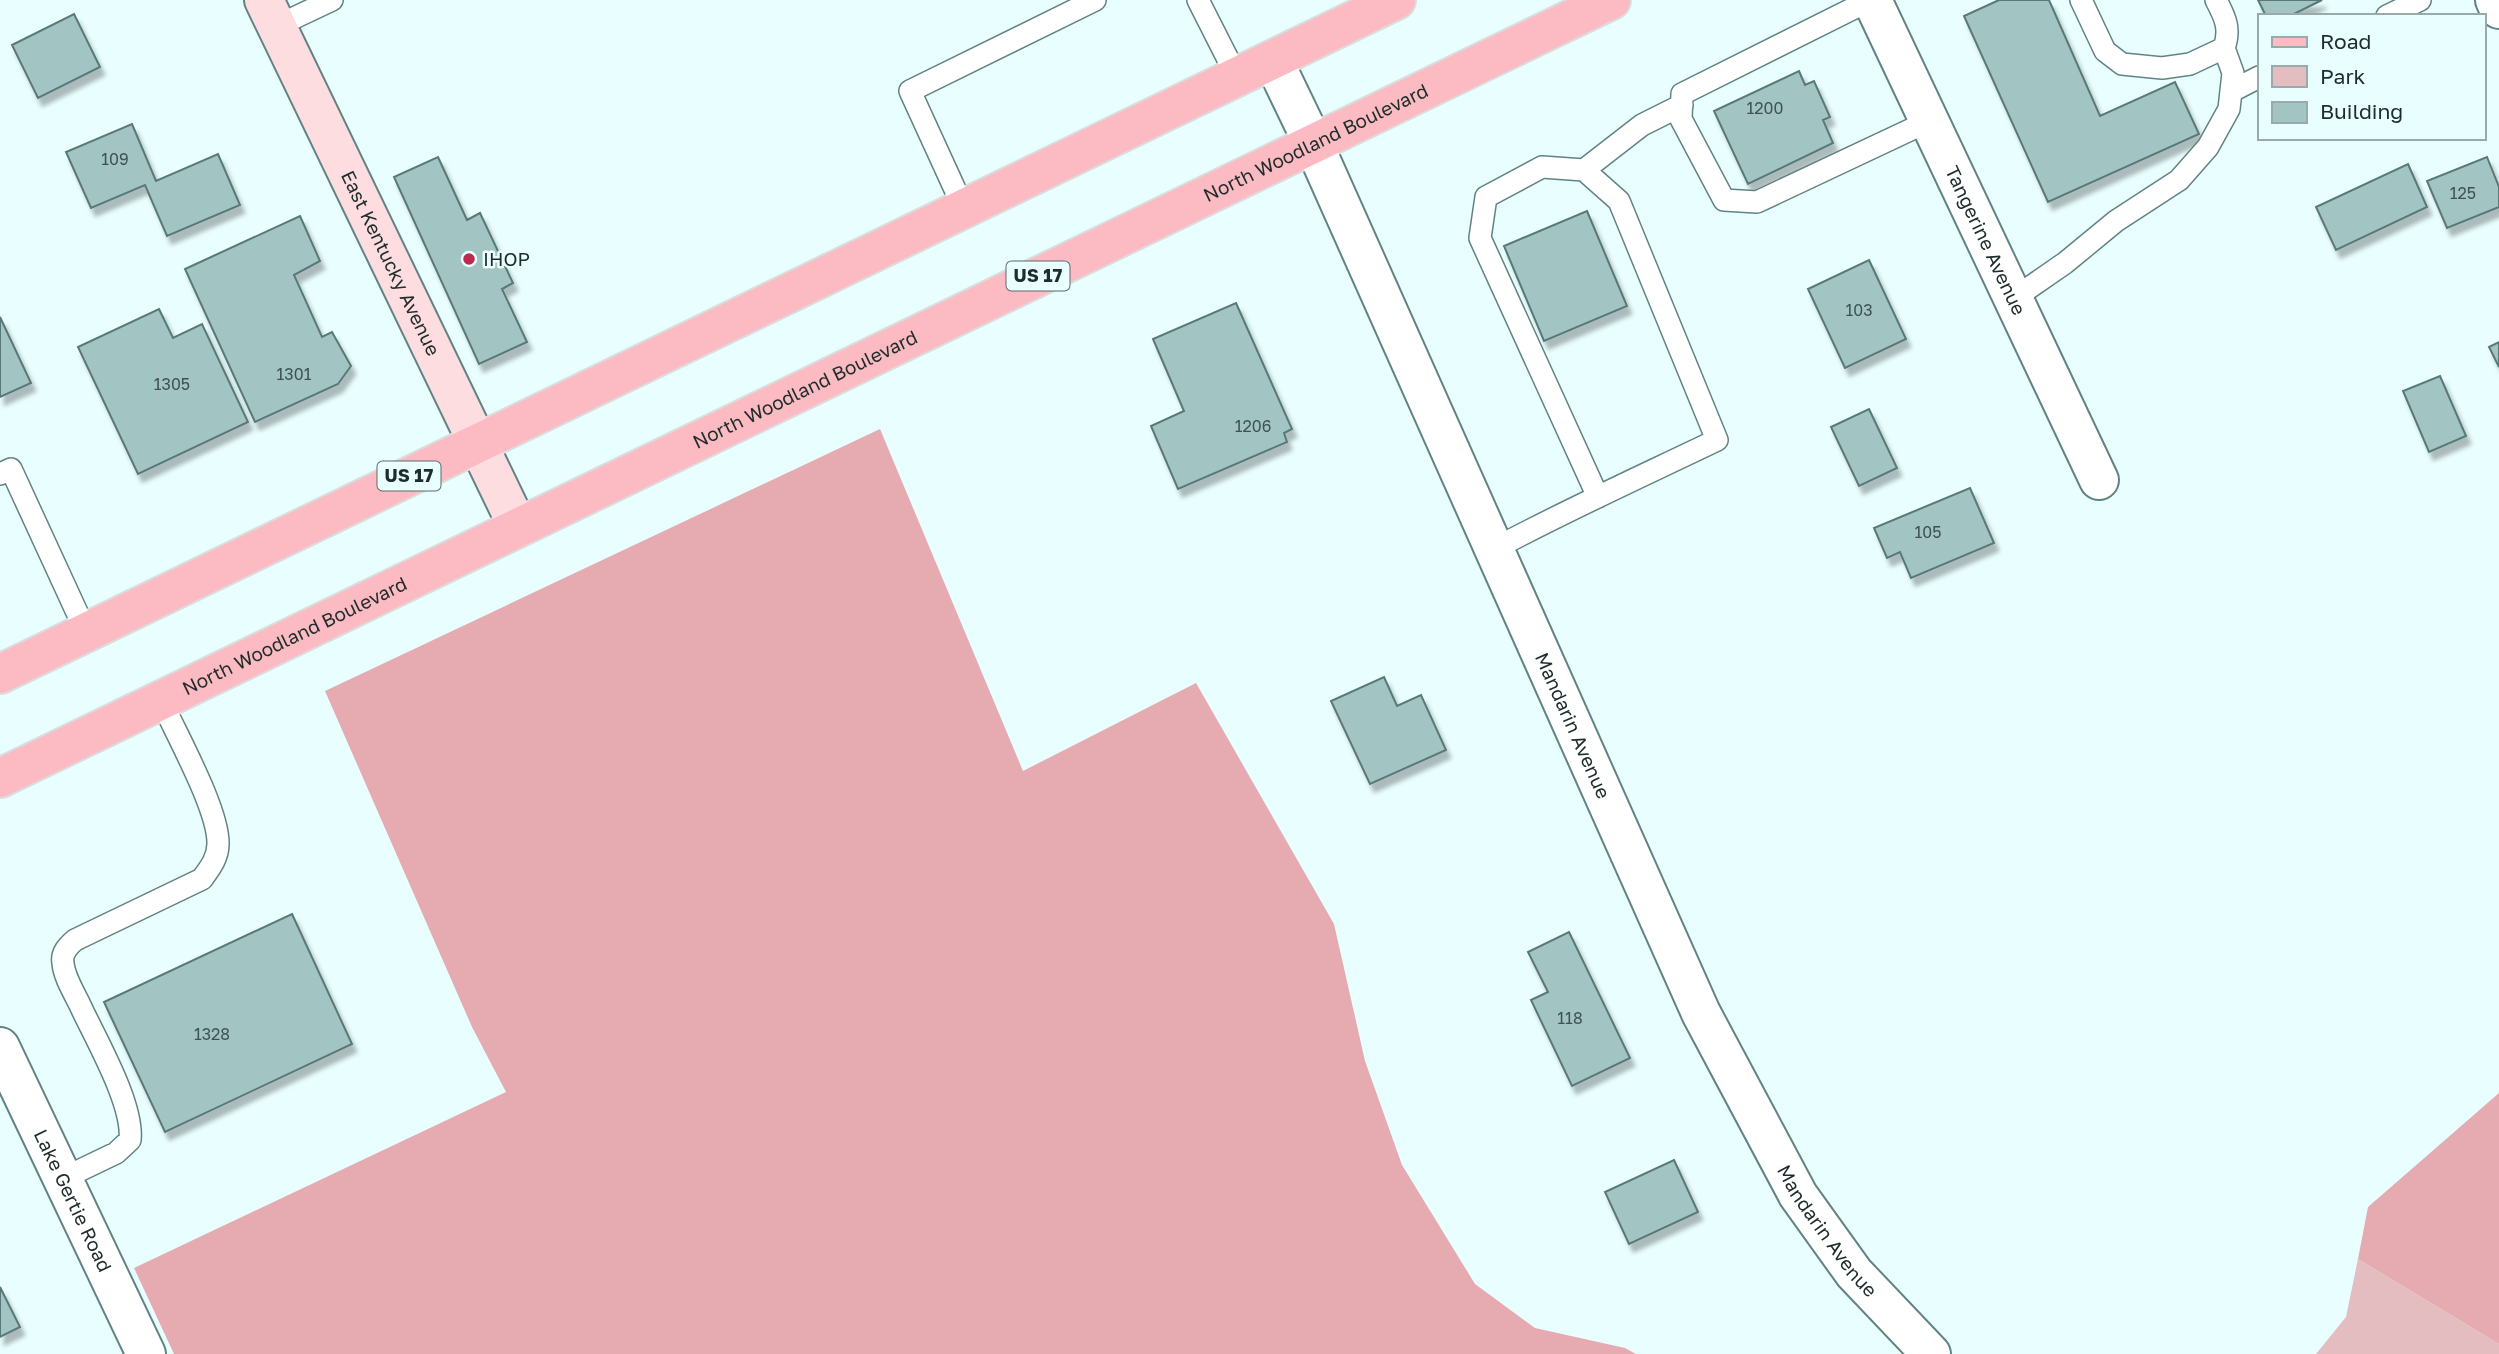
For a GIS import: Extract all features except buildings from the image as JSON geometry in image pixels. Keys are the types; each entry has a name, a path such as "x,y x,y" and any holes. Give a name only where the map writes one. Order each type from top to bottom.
{"main road":[{"name":"US 17","path":"0,674 1396,0"},
{"name":"North Woodland Boulevard","path":"0,778 1611,0"}],"street":[{"name":"Tangerine Avenue","path":"1871,0 2099,480"},
{"path":"2495,0 2499,9"},
{"name":"East Kentucky Avenue","path":"270,13 518,527"},
{"name":"Mandarin Avenue","path":"1273,60 1313,142 1701,1013 1798,1195 1854,1273 1931,1354"},
{"name":"Lake Gertie Road","path":"4,1065 64,1178 146,1354"}],"lane":[{"path":"270,13 332,0"},
{"path":"964,209 910,91 1095,0"},
{"path":"1198,0 1237,78"},
{"path":"1871,0 1682,94 1681,120 1724,200 1757,202 1929,121"},
{"path":"2081,0 2105,51 2122,64 2162,68 2190,64 2224,48"},
{"path":"2012,299 2065,263 2116,221 2179,180 2208,147 2230,109 2233,73 2224,48 2228,37 2227,21 2216,0"},
{"path":"2391,14 2420,0"},
{"path":"2232,91 2258,78"},
{"path":"1584,170 1642,125 1682,105"},
{"path":"1494,549 1576,506 1598,497 1717,440 1619,201 1584,170 1542,167 1486,197 1479,239 1598,497"},
{"path":"0,474 11,469 86,632"},
{"path":"64,1178 116,1153 131,1140 132,1128 122,1096 62,962 65,949 75,940 202,879 215,861 218,843 211,809 161,700"}],"green space":[{"path":"2358,1259 2499,1344 2499,1354 2316,1354 2346,1317"}],"shaded area":[{"path":"880,429 1023,771 1196,683 1334,924 1365,1061 1402,1165 1475,1284 1535,1328 1625,1348 1636,1354 174,1354 134,1268 506,1092 472,1027 325,691"},
{"path":"2499,1093 2499,1344 2358,1259 2368,1207"}],"place":[{"name":"IHOP","path":"469,259"}]}
